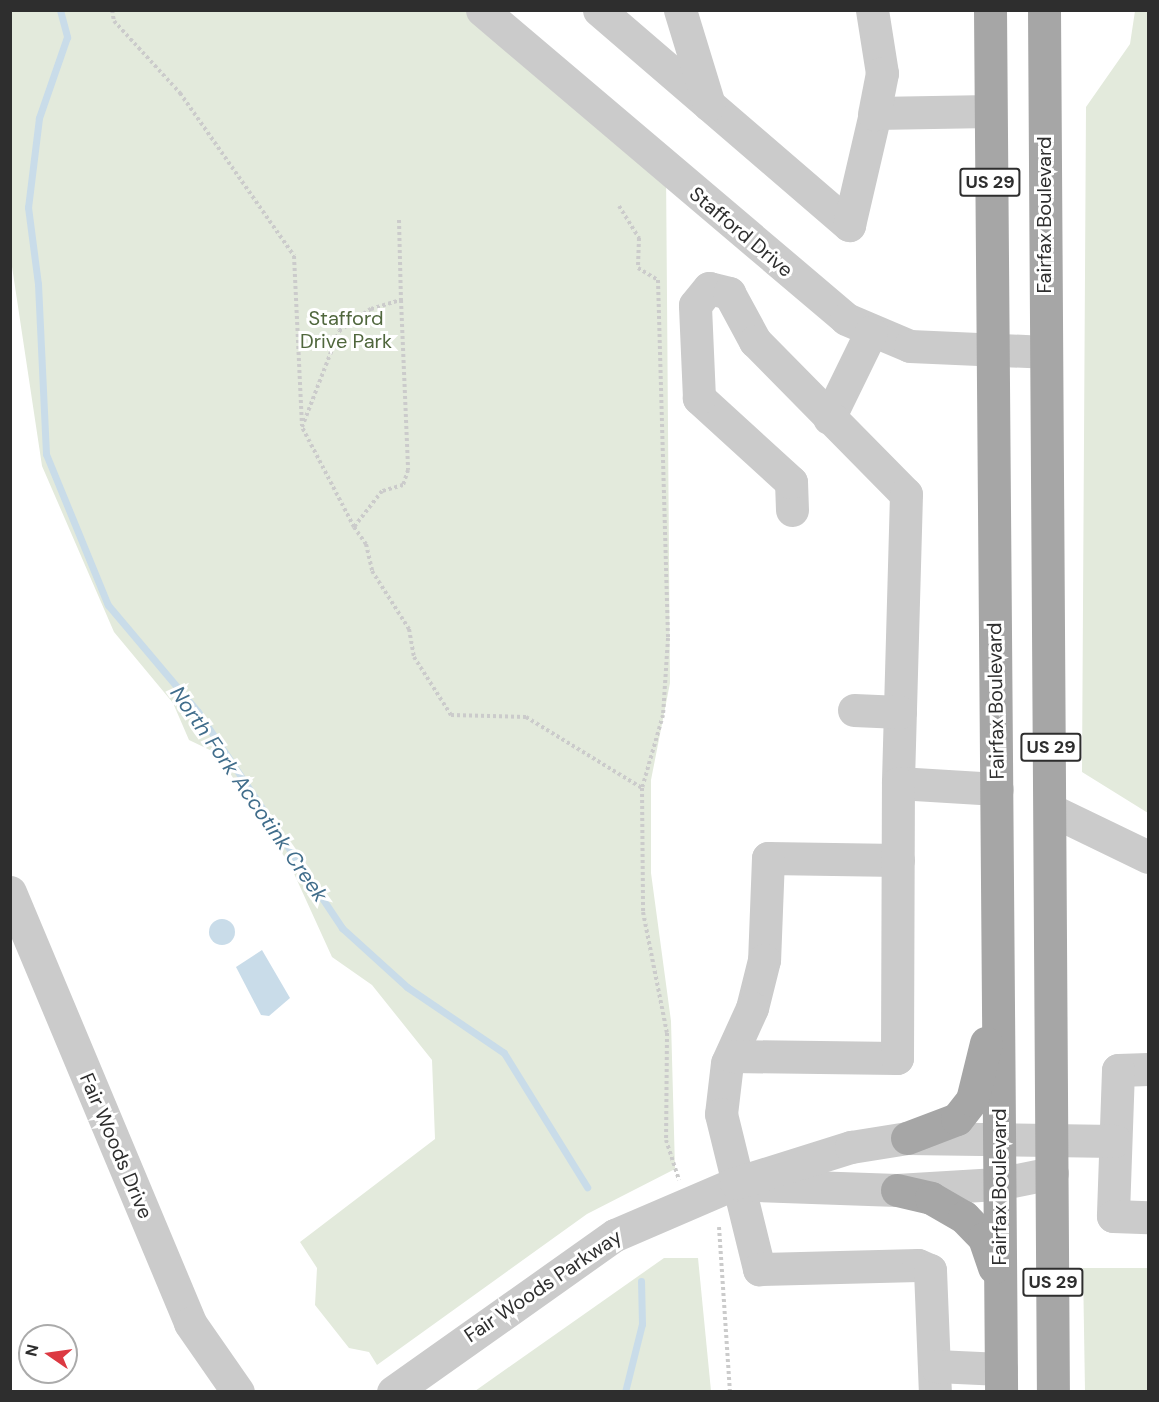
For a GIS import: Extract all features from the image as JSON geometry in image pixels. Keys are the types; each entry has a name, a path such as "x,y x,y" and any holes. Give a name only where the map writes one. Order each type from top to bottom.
{"main road":[{"name":"Fairfax Boulevard","path":"990,10 990,353 997,789 999,980 997,1184 1001,1380"},
{"name":"Fairfax Boulevard","path":"1044,10 1045,352 1053,811 1053,1392"},
{"path":"907,1138 947,1126 972,1101 999,980"},
{"path":"897,1190 931,1198 964,1217 984,1238 1000,1288"}],"street":[{"path":"599,10 849,225 882,73 872,10"},
{"path":"680,10 709,105"},
{"name":"Stafford Drive","path":"499,16 827,306 871,332 910,346 990,353 1045,352"},
{"path":"874,114 990,111"},
{"path":"732,1056 897,1058 898,783 906,494 829,418 788,371 755,341 729,293 709,288 700,293 694,333 699,398 791,482 792,510"},
{"path":"829,418 871,332"},
{"path":"854,710 900,712"},
{"path":"898,783 997,789"},
{"path":"1053,811 1149,857"},
{"path":"898,860 768,858 764,960 732,1056 721,1114 736,1183 759,1269 918,1265 930,1270 936,1379 1001,1380"},
{"name":"Fair Woods Drive","path":"10,892 190,1323 238,1392"},
{"path":"1149,1069 1118,1070 1113,1216 1149,1217"},
{"name":"Fair Woods Parkway","path":"393,1392 615,1234 736,1183 851,1147 907,1138 998,1141 1052,1157"},
{"path":"1052,1157 1115,1141"},
{"name":"Fair Woods Parkway","path":"736,1183 897,1190 997,1184 1052,1157"}],"path":[{"path":"112,10 114,21 180,93 294,256 302,427 354,527 366,544 372,571 409,629 414,657 451,715 526,717 642,788"},
{"path":"619,206 639,238 638,268 658,280 668,638 663,716 642,788 643,912 667,1033 666,1140 679,1174"},
{"path":"354,527 382,491 403,485 408,470 399,220"},
{"path":"302,427 339,331 380,304 401,300"},
{"path":"718,1223 730,1392"}],"green space":[{"name":"Stafford Drive Park","path":"10,11 481,11 666,169 670,683 651,780 651,873 671,1021 675,1169 587,1214 377,1365 369,1352 349,1348 315,1305 317,1268 300,1242 435,1139 432,1060 372,985 332,957 291,867 226,767 212,751 189,740 173,703 114,632 42,466 11,260"},
{"path":"1135,11 1148,11 1148,813 1082,772 1086,107 1130,44"},
{"path":"664,1258 698,1258 711,1391 475,1391"},
{"path":"1083,1268 1148,1268 1148,1391 1085,1391"}],"water":[{"path":"222,919 231,923 235,932 231,941 222,945 213,941 209,932 213,923"},
{"path":"262,950 290,998 269,1016 261,1015 236,967"}],"waterway":[{"name":"North Fork Accotink Creek","path":"60,10 67,37 39,118 28,207 38,284 46,454 108,605 198,712 342,928 407,987 504,1053 587,1187"},
{"name":"North Fork Accotink Creek","path":"625,1392 642,1324 641,1281"}]}
